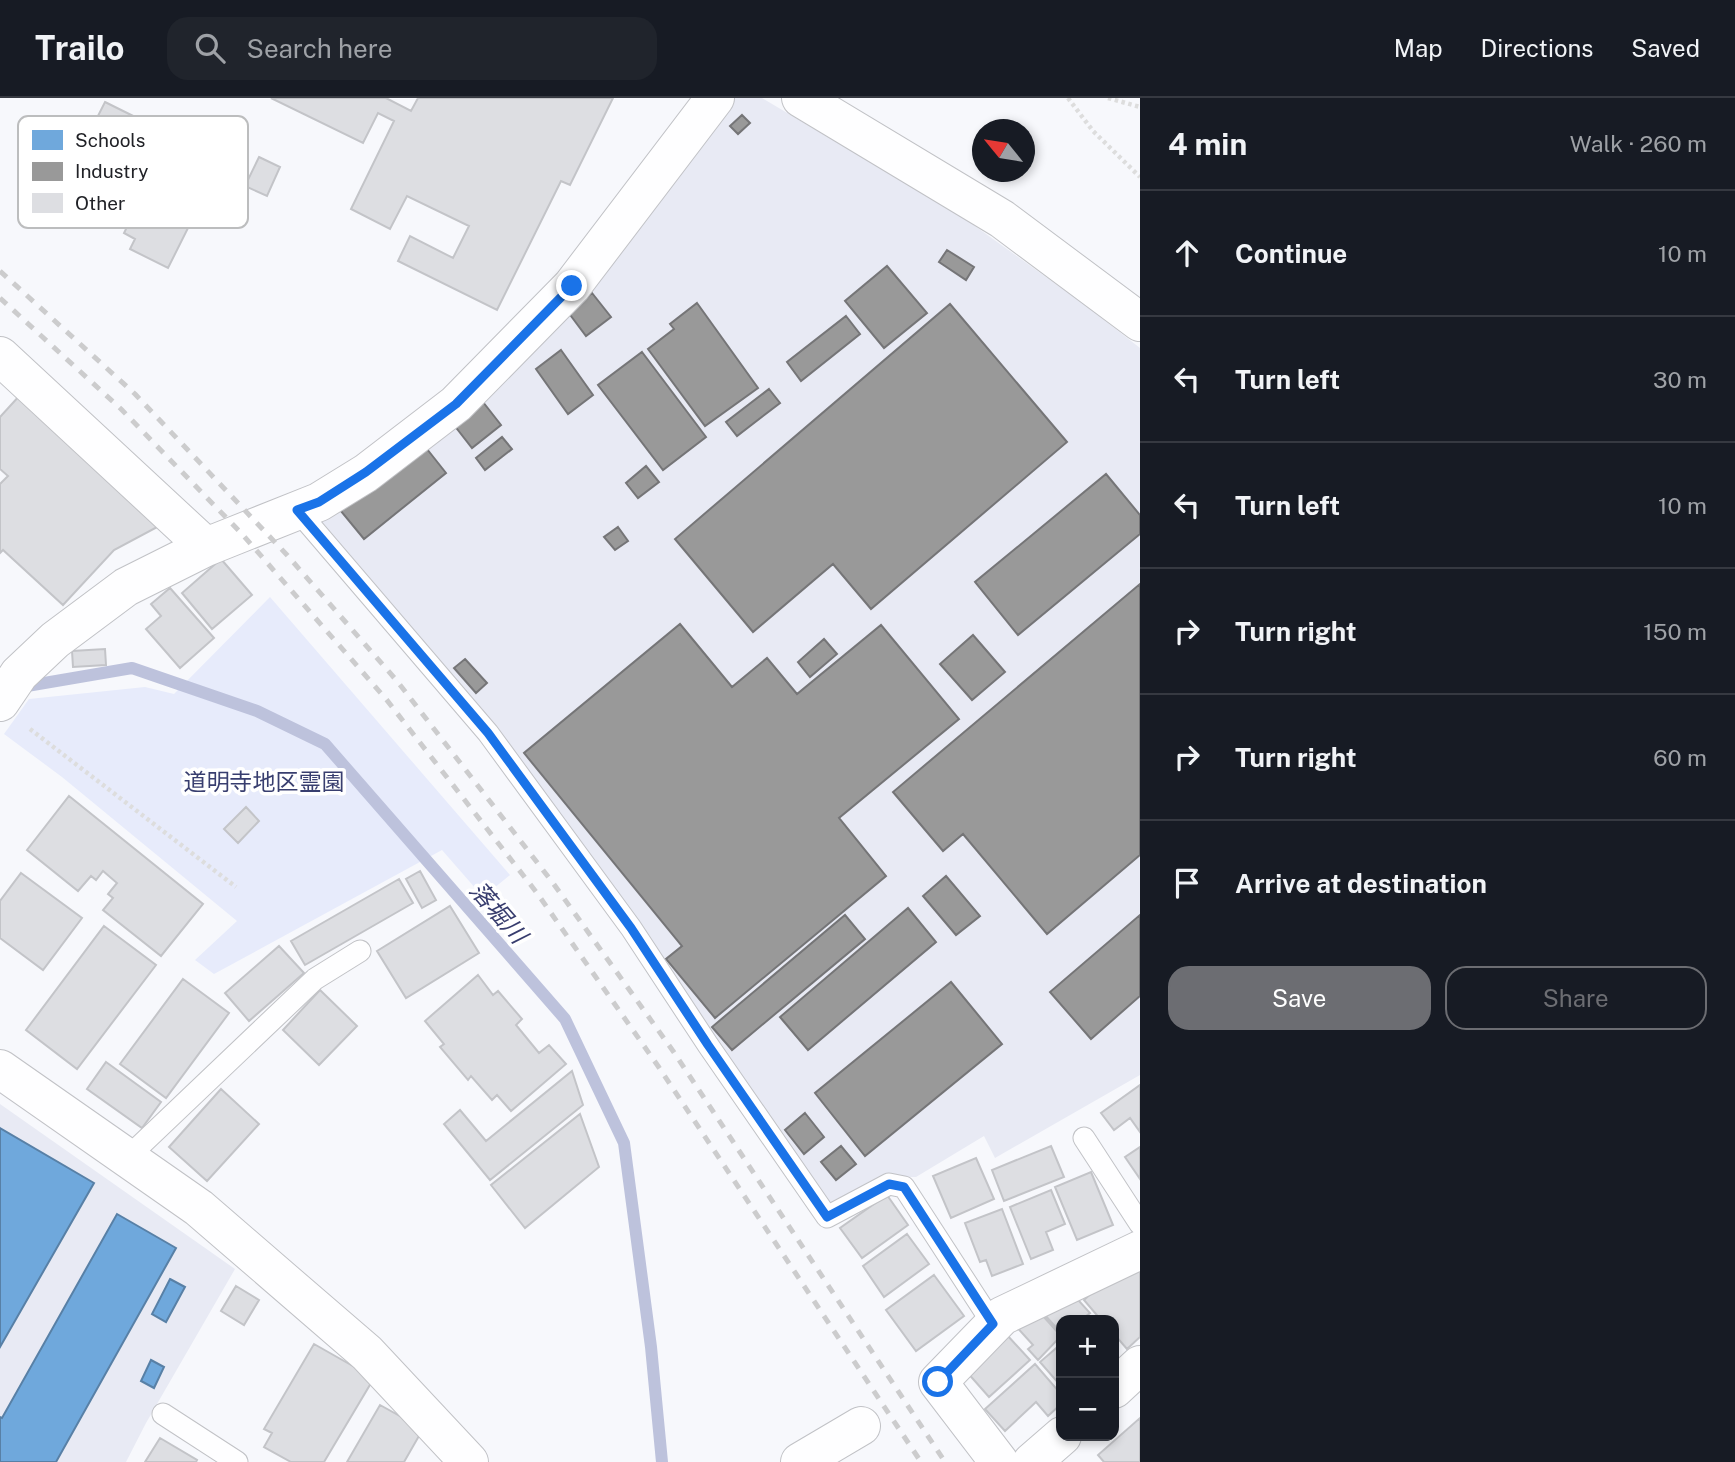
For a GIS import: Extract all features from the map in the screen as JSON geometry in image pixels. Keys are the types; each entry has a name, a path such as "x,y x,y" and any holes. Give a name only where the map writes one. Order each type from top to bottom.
{"street":[{"path":"11,701 55,640 126,587 206,547 319,502 366,472 456,404 572,286 715,98"},
{"path":"801,98 1002,219 1140,322"},
{"path":"0,356 206,547"},
{"path":"0,1069 198,1208 367,1353 469,1462"},
{"path":"999,1462 938,1382 1002,1316 1140,1250"},
{"path":"1119,1384 1140,1365"},
{"path":"800,1462 862,1426"},
{"path":"1032,1462 1056,1441"}],"lane":[{"path":"297,510 488,733 631,928 827,1217 889,1184 904,1187 993,1324"},
{"path":"127,1158 314,979 360,951"},
{"path":"1084,1138 1140,1224"},
{"path":"163,1415 237,1462"}],"path":[{"path":"1068,98 1093,131 1140,177"},
{"path":"1108,98 1140,107"},
{"path":"11,701 236,887"}],"shaded area":[{"path":"730,98 762,98 961,216 1140,348 1140,1075 995,1158 984,1136 916,1177 895,1177 831,1209 723,1053 318,524"},
{"path":"0,1104 235,1269 126,1462 0,1462"}],"green space":[{"name":"道明寺地区霊園","path":"270,597 510,875 483,897 442,850 214,974 195,960 237,921 62,777 4,734 29,699 145,687 174,694"}],"building: Schools":[{"path":"0,1128 94,1183 0,1347"},
{"path":"117,1214 176,1248 56,1462 0,1462 0,1417 2,1418"},
{"path":"170,1279 185,1287 166,1322 152,1314"},
{"path":"151,1360 164,1367 154,1388 141,1381"}],"building: Industry":[{"path":"742,115 750,123 738,134 730,126"},
{"path":"947,250 974,267 966,280 939,262"},
{"path":"887,266 927,313 884,348 845,301"},
{"path":"592,293 611,317 586,336 568,312"},
{"path":"697,303 758,388 705,426 648,349 674,329 670,324"},
{"path":"950,304 1067,442 871,609 833,564 753,632 675,539"},
{"path":"846,316 860,334 801,381 787,362"},
{"path":"561,350 593,395 568,414 536,369"},
{"path":"642,352 706,437 663,470 598,385"},
{"path":"769,389 780,403 737,436 726,422"},
{"path":"483,402 501,425 472,448 454,425"},
{"path":"502,437 512,449 485,470 476,458"},
{"path":"423,444 446,473 364,539 340,510"},
{"path":"646,466 659,482 638,498 626,483"},
{"path":"1106,474 1140,515 1140,534 1018,635 975,582"},
{"path":"618,527 628,541 615,550 604,537"},
{"path":"1140,584 1140,855 1047,934 963,834 943,851 893,792"},
{"path":"680,624 732,687 767,658 797,694 881,625 959,719 839,818 886,876 715,1018 666,959 682,946 524,753"},
{"path":"973,635 1005,672 972,700 940,664"},
{"path":"824,639 837,654 810,677 798,662"},
{"path":"465,659 487,683 476,693 454,668"},
{"path":"946,876 980,916 956,935 923,896"},
{"path":"908,908 936,942 808,1050 780,1017"},
{"path":"845,915 865,939 732,1050 712,1027"},
{"path":"1140,915 1140,996 1091,1039 1050,992"},
{"path":"951,982 1002,1044 865,1156 815,1093"},
{"path":"805,1113 824,1137 804,1154 785,1130"},
{"path":"841,1146 856,1164 836,1180 821,1162"}],"building: Other":[{"path":"271,98 386,98 411,111 418,98 613,98 570,185 561,181 497,310 398,261 410,236 453,258 469,226 407,196 390,229 351,209 394,121 378,113 363,143"},
{"path":"105,102 133,116 98,116"},
{"path":"259,157 280,167 267,196 248,187 248,180"},
{"path":"126,228 188,228 168,268 130,249 135,239 124,233"},
{"path":"21,394 161,525 114,550 63,605 3,550 0,553 0,484 8,476 0,469 0,417"},
{"path":"221,559 252,595 212,629 182,593"},
{"path":"170,588 214,638 180,668 146,629 161,616 151,604"},
{"path":"105,649 106,665 73,667 72,651"},
{"path":"69,796 203,904 161,956 103,910 113,898 108,894 117,883 103,871 96,880 91,876 78,891 27,850"},
{"path":"246,807 259,821 238,843 224,829"},
{"path":"420,871 436,900 422,908 406,879"},
{"path":"21,873 82,918 43,970 0,938 0,901"},
{"path":"399,879 413,903 305,965 291,941"},
{"path":"450,906 479,953 406,998 377,951"},
{"path":"104,926 156,965 77,1069 26,1030"},
{"path":"279,946 304,973 249,1021 225,993"},
{"path":"478,975 493,995 498,991 522,1019 516,1025 539,1053 549,1045 566,1064 511,1111 497,1095 492,1100 471,1076 468,1080 440,1047 444,1044 425,1021"},
{"path":"183,979 229,1013 166,1098 120,1064"},
{"path":"320,990 357,1026 319,1065 283,1030"},
{"path":"106,1062 161,1102 142,1128 87,1089"},
{"path":"572,1071 583,1105 490,1180 444,1124 460,1110 486,1141"},
{"path":"1140,1085 1140,1132 1130,1118 1114,1130 1101,1113"},
{"path":"221,1089 259,1124 207,1181 169,1147"},
{"path":"580,1114 599,1167 525,1228 491,1185"},
{"path":"1051,1146 1064,1177 1004,1201 992,1170"},
{"path":"1140,1147 1140,1179 1125,1157"},
{"path":"976,1158 994,1199 951,1218 933,1176"},
{"path":"1091,1172 1113,1225 1077,1240 1055,1187"},
{"path":"1051,1190 1065,1224 1046,1232 1053,1250 1031,1259 1010,1207"},
{"path":"887,1195 908,1225 862,1258 840,1228"},
{"path":"1002,1209 1023,1264 992,1276 986,1260 980,1262 965,1223"},
{"path":"907,1234 929,1264 884,1297 863,1266"},
{"path":"1140,1267 1140,1337 1127,1349 1119,1340 1119,1315 1097,1315 1084,1300 1111,1275"},
{"path":"934,1275 964,1316 916,1351 886,1310"},
{"path":"236,1286 259,1300 244,1325 221,1311"},
{"path":"1070,1291 1090,1313 1056,1315 1056,1327 1044,1314"},
{"path":"1034,1306 1056,1330 1056,1341 1038,1360 1028,1349 1033,1345 1014,1324"},
{"path":"1007,1335 1030,1360 989,1397 966,1371"},
{"path":"314,1344 374,1378 324,1462 291,1462 264,1447 272,1433 264,1429"},
{"path":"1056,1348 1056,1380 1040,1362"},
{"path":"1035,1364 1056,1388 1056,1409 1048,1416 1036,1402 1005,1431 985,1409"},
{"path":"380,1405 423,1429 404,1462 347,1462"},
{"path":"1140,1418 1140,1462 1104,1462 1098,1455 1114,1441 1119,1441 1119,1436"},
{"path":"160,1438 197,1460 196,1462 145,1462"}],"waterway":[{"name":"落堀川","path":"21,687 132,668 257,711 325,744 565,1019 624,1143 651,1347 662,1462"}],"railway":[{"path":"0,271 135,394 287,555 397,681 553,883 673,1051 945,1462"},
{"path":"0,298 121,409 242,534 386,699 537,893 658,1066 921,1462"}],"route":[{"path":"572,286 456,404 366,472 319,502 297,510 488,733 631,928 827,1217 889,1184 904,1187 993,1324 938,1382"}]}
